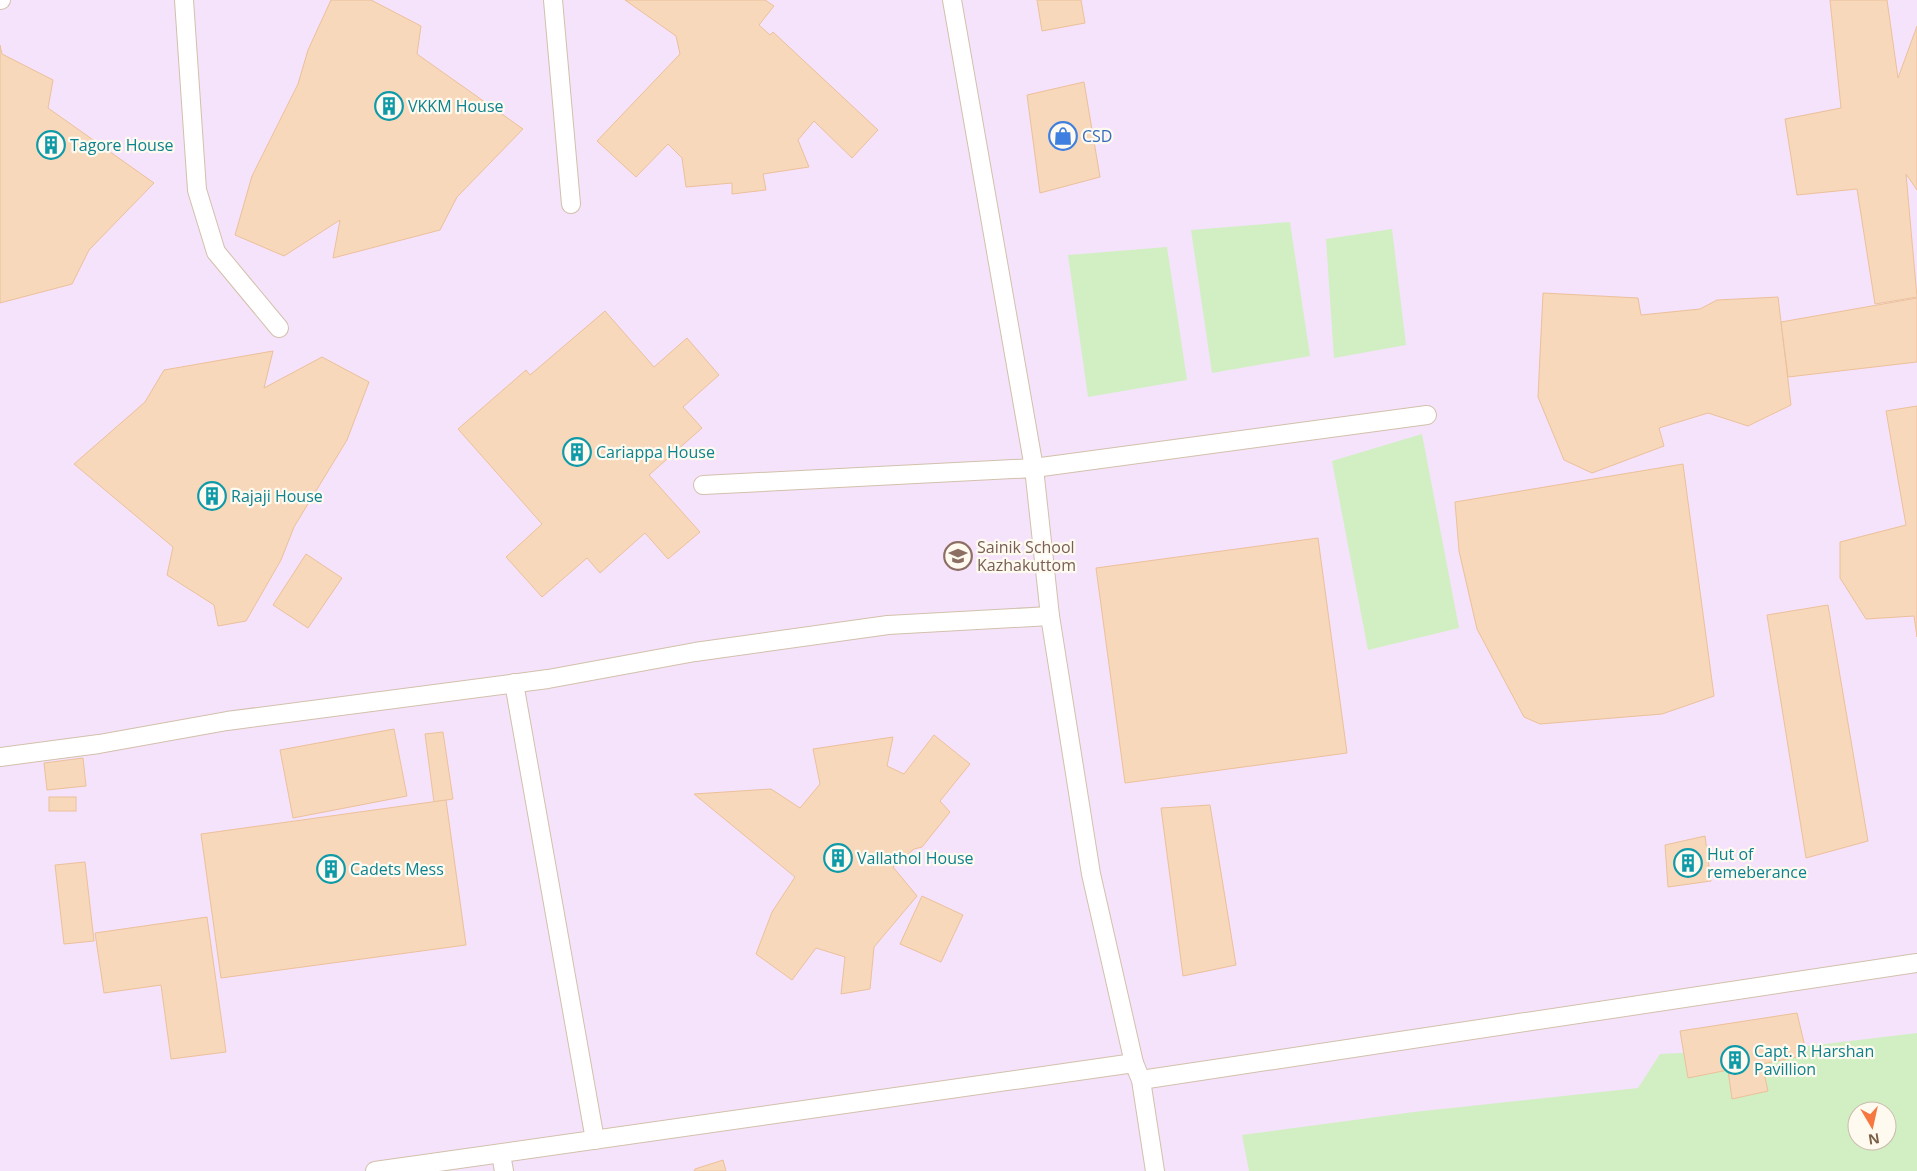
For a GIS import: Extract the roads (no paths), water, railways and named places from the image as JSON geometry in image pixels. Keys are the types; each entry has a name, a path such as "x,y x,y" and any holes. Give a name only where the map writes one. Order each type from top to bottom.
{"lane":[{"path":"184,0 197,190 216,252 279,328"},
{"path":"553,0 571,204"},
{"path":"952,0 1034,468 1050,616 1091,874 1134,1063 1141,1080 1155,1171"},
{"path":"703,485 1034,468 1427,415"},
{"path":"0,757 99,744 227,721 514,683 696,652 888,625 1050,616"},
{"path":"514,683 595,1140"},
{"path":"1141,1080 1917,963"},
{"path":"375,1171 502,1162 595,1140 1134,1063"}],"place":[{"name":"VKKM House","path":"389,106"},
{"name":"CSD","path":"1063,136"},
{"name":"Tagore House","path":"51,145"},
{"name":"Cariappa House","path":"577,452"},
{"name":"Rajaji House","path":"212,496"},
{"name":"Sainik School Kazhakuttom","path":"958,556"},
{"name":"Vallathol House","path":"838,858"},
{"name":"Hut of remeberance","path":"1688,863"},
{"name":"Cadets Mess","path":"331,869"},
{"name":"Capt. R Harshan Pavillion","path":"1735,1060"}]}
